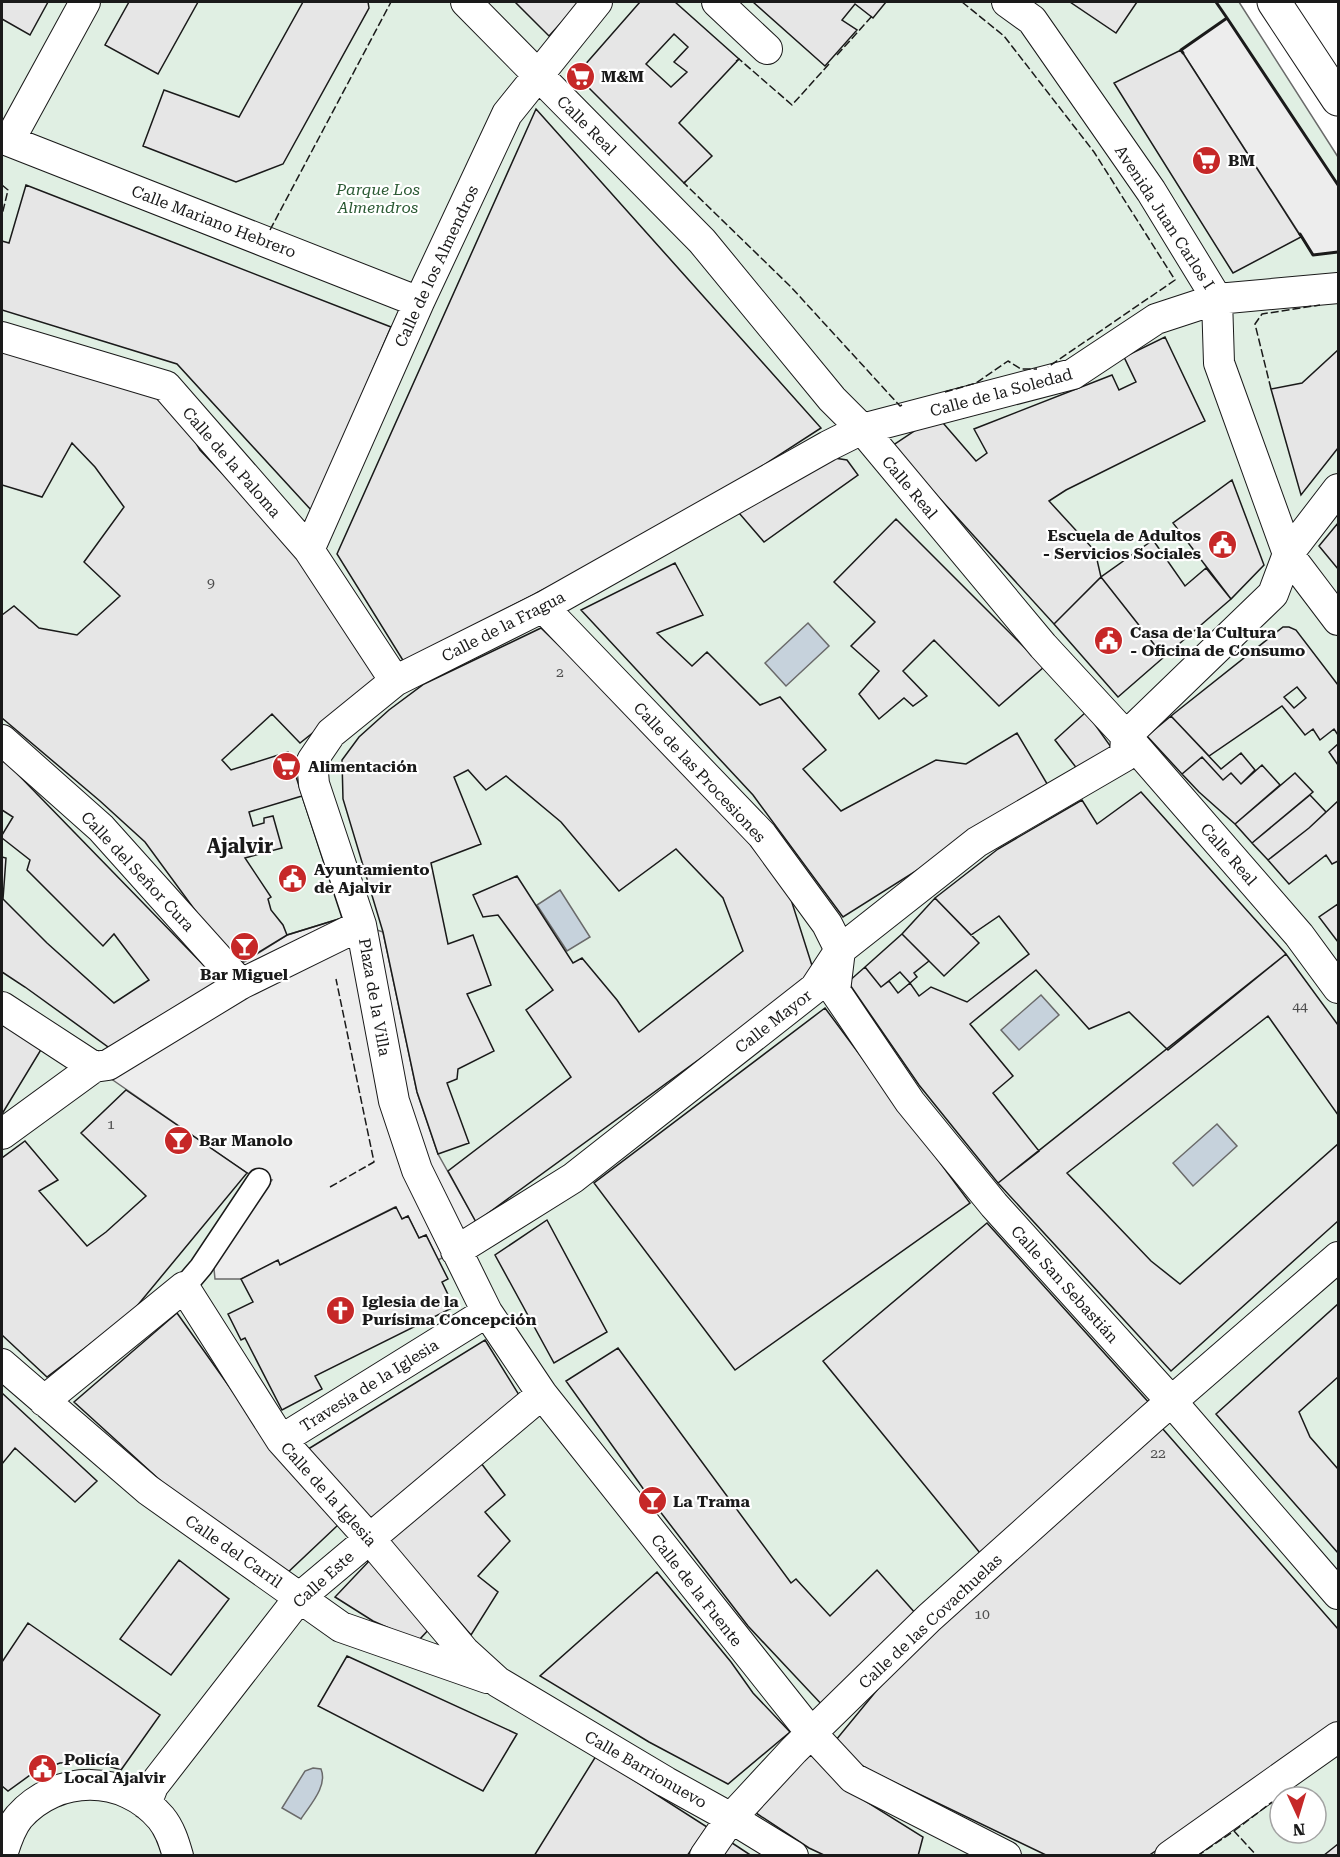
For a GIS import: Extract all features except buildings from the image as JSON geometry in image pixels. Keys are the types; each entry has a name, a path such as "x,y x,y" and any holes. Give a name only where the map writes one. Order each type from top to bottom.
{"street":[{"name":"Calle Mariano Hebrero","path":"86,2 9,141 419,302"},
{"name":"Calle Real","path":"466,2 702,241 832,399 862,429 1043,646 1126,736 1299,935 1338,988"},
{"name":"Calle de los Almendros","path":"309,550 419,302 507,114 597,2"},
{"path":"717,2 766,49"},
{"name":"Avenida Juan Carlos I","path":"1007,2 1032,20 1151,190 1217,299 1219,363 1288,554 1338,620"},
{"path":"1274,2 1338,99"},
{"name":"Calle de la Soledad","path":"862,429 1073,374 1156,320 1217,299 1338,288"},
{"name":"Calle de la Paloma","path":"2,337 166,386 309,550 395,681"},
{"name":"Calle de la Fragua","path":"361,925 314,784 312,761 331,733 395,681 543,607 862,429"},
{"path":"1126,736 1273,594 1288,554 1338,489"},
{"name":"Calle de las Procesiones","path":"543,607 762,835 827,924 840,950"},
{"name":"Calle Mayor","path":"456,1251 573,1178 815,988 840,950 977,842 1125,756 1126,736"},
{"name":"Calle del Señor Cura","path":"2,740 101,828 241,984"},
{"name":"Plaza de la Villa","path":"2,1134 94,1067 108,1065 241,984 361,925 394,1101 417,1170 456,1251"},
{"name":"Calle San Sebastián","path":"840,950 835,990 910,1101 994,1205 1172,1402 1338,1594"},
{"path":"2,1007 94,1067"},
{"path":"44,1401 184,1287 201,1268 260,1180"},
{"name":"Calle de la Fuente","path":"456,1251 487,1312 542,1394 812,1734 854,1778 1006,1856"},
{"name":"Calle de las Covachuelas","path":"705,1856 731,1818 794,1750 929,1618 1338,1257"},
{"name":"Calle de la Iglesia","path":"184,1287 281,1440 369,1538 464,1652 498,1682"},
{"name":"Travesía de la Iglesia","path":"281,1440 487,1312"},
{"name":"Calle del Carril","path":"2,1364 148,1490 341,1627 498,1682"},
{"name":"Calle Este","path":"146,1804 153,1786 299,1598 542,1394"},
{"name":"Calle Barrionuevo","path":"498,1682 793,1856"},
{"path":"1170,1856 1338,1737"},
{"path":"3,1841 32,1804 50,1793 69,1786 89,1784 110,1786 129,1793 146,1804 162,1819 172,1837 178,1856"}],"green space":[{"name":"Parque Los Almendros","path":"2,2 1239,2 1338,157 1338,1855 2,1856"}],"shaded area":[{"path":"1227,18 1338,185 1338,252 1313,255 1181,50"},
{"path":"808,623 829,646 786,686 765,663"},
{"path":"560,890 590,937 567,951 537,905"},
{"path":"342,918 383,932 417,1092 438,1154 476,1222 456,1251 438,1260 426,1235 419,1238 408,1216 402,1219 395,1207 280,1265 277,1261 241,1279 215,1279 213,1259 272,1180 247,1173 94,1067 111,1049 141,1027 287,935"},
{"path":"1041,995 1059,1015 1019,1050 1001,1030"},
{"path":"1217,1124 1237,1146 1193,1186 1173,1163"},
{"path":"313,1768 321,1769 322,1782 317,1795 301,1819 282,1808 305,1771"}],"fence":[{"path":"270,230 391,2"},
{"path":"962,2 1004,36 1094,152 1175,280 1048,367"},
{"path":"837,55 873,15"},
{"path":"736,61 739,59 792,105 829,64"},
{"path":"686,181 684,183 791,287 900,406 902,405"},
{"path":"2,185 8,190 2,215"},
{"path":"1271,389 1255,324 1262,314 1320,305"},
{"path":"945,392 976,383 1008,361 1021,369 1037,369"},
{"path":"330,1187 374,1162 336,979"},
{"path":"1234,1831 1268,1805"},
{"path":"1197,1856 1234,1831 1257,1856"}],"wall":[{"path":"1216,2 1227,18"},
{"path":"1183,53 1181,50 1227,18 1338,185"},
{"path":"1300,234 1313,255 1338,252"}],"place":[{"name":"M&M","path":"580,76"},
{"name":"BM","path":"1207,160"},
{"name":"Escuela de Adultos - Servicios Sociales","path":"1222,544"},
{"name":"Casa de la Cultura - Oficina de Consumo","path":"1109,641"},
{"name":"Alimentación","path":"287,766"},
{"name":"Ayuntamiento de Ajalvir","path":"293,878"},
{"name":"Bar Miguel","path":"244,946"},
{"name":"Bar Manolo","path":"178,1140"},
{"name":"Iglesia de la Purísima Concepción","path":"341,1310"},
{"name":"La Trama","path":"652,1501"},
{"name":"Policía Local Ajalvir","path":"43,1768"}],"district":[{"name":"Ajalvir","path":"240,846"}]}
